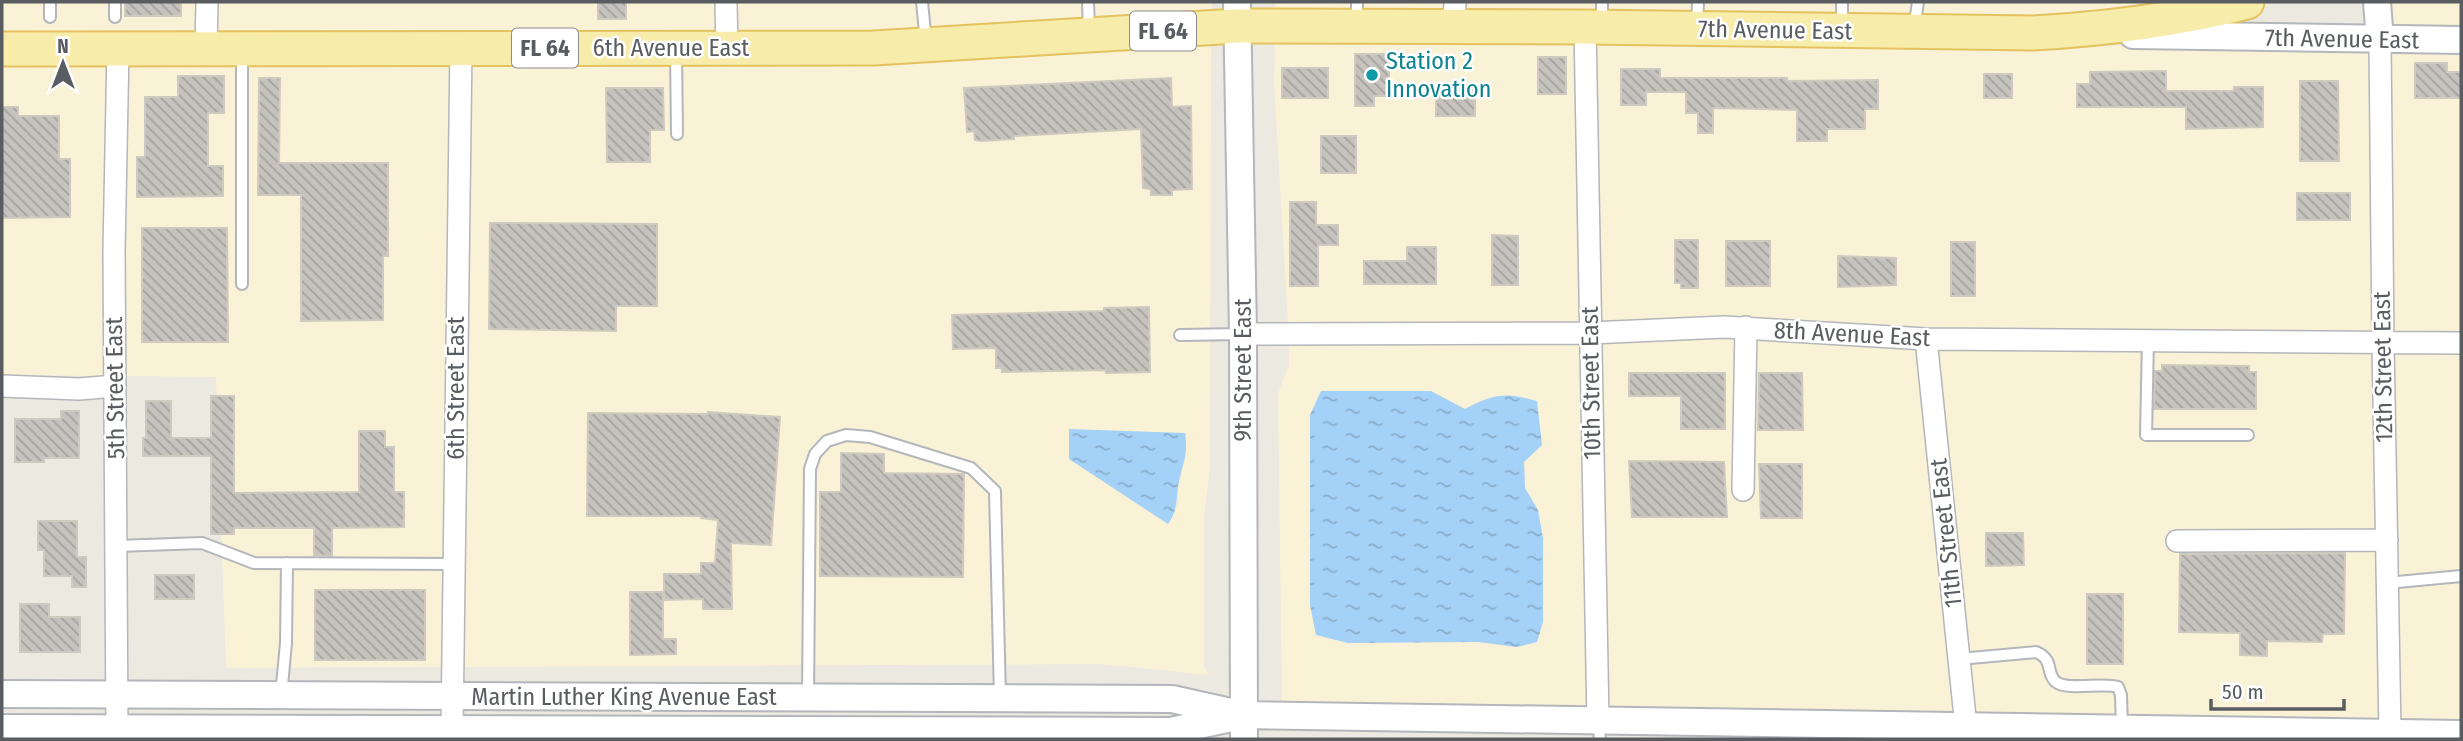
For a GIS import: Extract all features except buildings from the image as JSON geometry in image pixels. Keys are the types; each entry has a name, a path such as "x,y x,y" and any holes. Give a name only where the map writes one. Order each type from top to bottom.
{"main road":[{"name":"FL 64","path":"2148,23 2247,2"},
{"name":"7th Avenue East","path":"1089,36 1237,14 1455,14 1596,19 1697,15 1915,17 2033,33 2148,23"},
{"name":"6th Avenue East","path":"2,49 116,33 206,49 874,48 1089,36"}],"street":[{"path":"206,49 207,2"},
{"path":"726,2 727,49"},
{"name":"12th Street East","path":"2377,2 2380,40 2390,732"},
{"name":"9th Street East","path":"1237,14 1243,334 1244,727"},
{"name":"10th Street East","path":"1596,19 1590,333 1599,730"},
{"name":"7th Avenue East","path":"2148,23 2380,40 2461,40"},
{"name":"5th Street East","path":"116,33 114,251 117,728"},
{"name":"6th Street East","path":"452,729 461,48"},
{"path":"1743,490 1746,327"},
{"name":"8th Avenue East","path":"1243,334 1590,333 1746,327 1926,339 2461,343"},
{"name":"11th Street East","path":"1926,339 1966,733"},
{"path":"2,386 79,389 115,386"},
{"path":"2177,541 2386,541"},
{"name":"Martin Luther King Avenue East","path":"2,694 1172,699 1244,727"},
{"path":"707,735 709,697"},
{"path":"900,698 900,735"},
{"path":"1012,699 1024,735"},
{"name":"Martin Luther King Avenue East","path":"2,728 117,728 262,734 452,729 707,735 1081,735 1244,727 1599,730 1743,722 1966,733 2122,729 2461,734"}],"lane":[{"path":"50,2 50,17"},
{"path":"115,2 116,33"},
{"path":"922,2 926,45"},
{"path":"1088,2 1089,36"},
{"path":"676,48 677,134"},
{"path":"242,49 242,284"},
{"path":"1180,335 1243,334"},
{"path":"2148,340 2146,435 2248,435"},
{"path":"808,698 810,469 815,454 827,441 846,435 870,437 971,468 995,491 1012,699"},
{"path":"117,546 202,543 254,563 454,564"},
{"path":"281,696 286,643 287,563"},
{"path":"2387,583 2461,576"},
{"path":"1959,659 2036,652 2044,655 2055,682 2063,685 2110,684 2118,687 2121,695 2122,729"},
{"path":"2434,733 2461,721"}],"shaded area":[{"path":"2,2 198,2 198,38 2,39"},
{"path":"216,2 717,2 717,39 216,38"},
{"path":"735,2 1212,2 1211,17 736,39"},
{"path":"1275,2 1446,2 1446,16 1275,16"},
{"path":"1464,2 2207,2 2095,19 1464,16"},
{"path":"2387,2 2461,2 2461,30 2389,30"},
{"path":"1275,36 1576,37 1580,323 1288,323 1274,83"},
{"path":"1595,37 2371,50 2373,333 1926,329 1724,316 1598,322"},
{"path":"1211,38 1210,469 1204,517 1204,667 1209,675 1101,664 463,667 470,58","holes":["1069,459 1182,474 1178,486 1178,503 1168,524"]},
{"path":"2389,50 2461,51 2461,333 2392,333"},
{"path":"452,58 444,667 226,668 216,377 125,376 123,251 127,59"},
{"path":"108,59 106,376 2,375 2,61"},
{"path":"1737,337 1734,500 1752,500 1755,338 1918,349 1955,716 1606,715 1599,343"},
{"path":"1581,343 1586,706 1282,708 1278,394 1289,365 1289,344","holes":["1430,391 1465,409 1487,398 1515,395 1542,445 1524,462 1525,488 1538,510 1517,647 1478,642"]},
{"path":"1937,349 2374,353 2377,530 2168,530 2167,551 2378,551 2380,721 1974,716"},
{"path":"2392,353 2461,353 2461,724 2399,722"}],"water":[{"path":"1321,391 1431,391 1465,409 1500,396 1516,396 1537,401 1542,445 1524,462 1525,488 1538,510 1543,538 1543,622 1537,642 1517,647 1478,642 1348,643 1316,635 1310,605 1310,415"},
{"path":"1069,429 1185,433 1185,455 1175,511 1168,524 1069,459"}],"place":[{"name":"Station 2 Innovation","path":"1372,75"}]}
